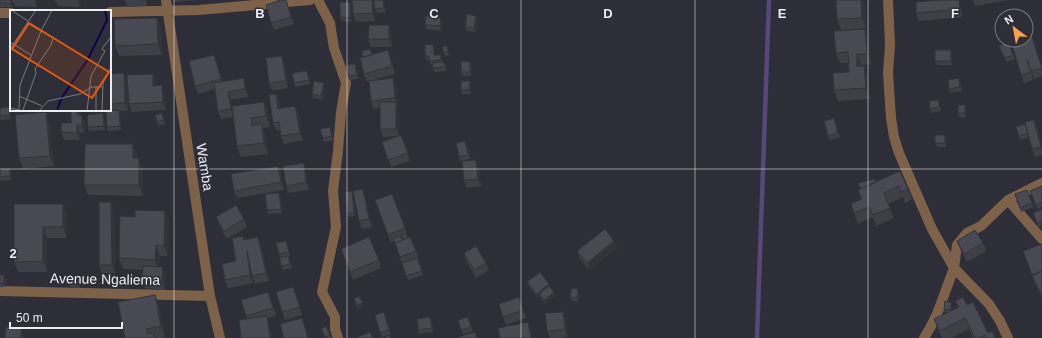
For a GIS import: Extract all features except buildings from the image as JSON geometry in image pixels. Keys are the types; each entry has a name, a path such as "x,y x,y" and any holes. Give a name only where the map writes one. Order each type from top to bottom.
{"street":[{"name":"Wamba","path":"166,0 210,296 220,338"},
{"path":"111,12 199,10 310,0"},
{"path":"318,0 330,23 334,48 346,83 341,112 333,190 336,227 322,292 335,317 335,329 338,338"},
{"path":"888,0 890,45 888,73 891,118 894,138 899,153 932,229 954,268 988,304 1000,321 1008,338"},
{"path":"924,338 937,314 954,268 957,245 967,233 981,226 1008,200 1042,183"},
{"path":"1008,200 1042,239"},
{"name":"Avenue Ngaliema","path":"0,291 210,296"}],"waterway":[{"path":"757,338 769,0"}]}
